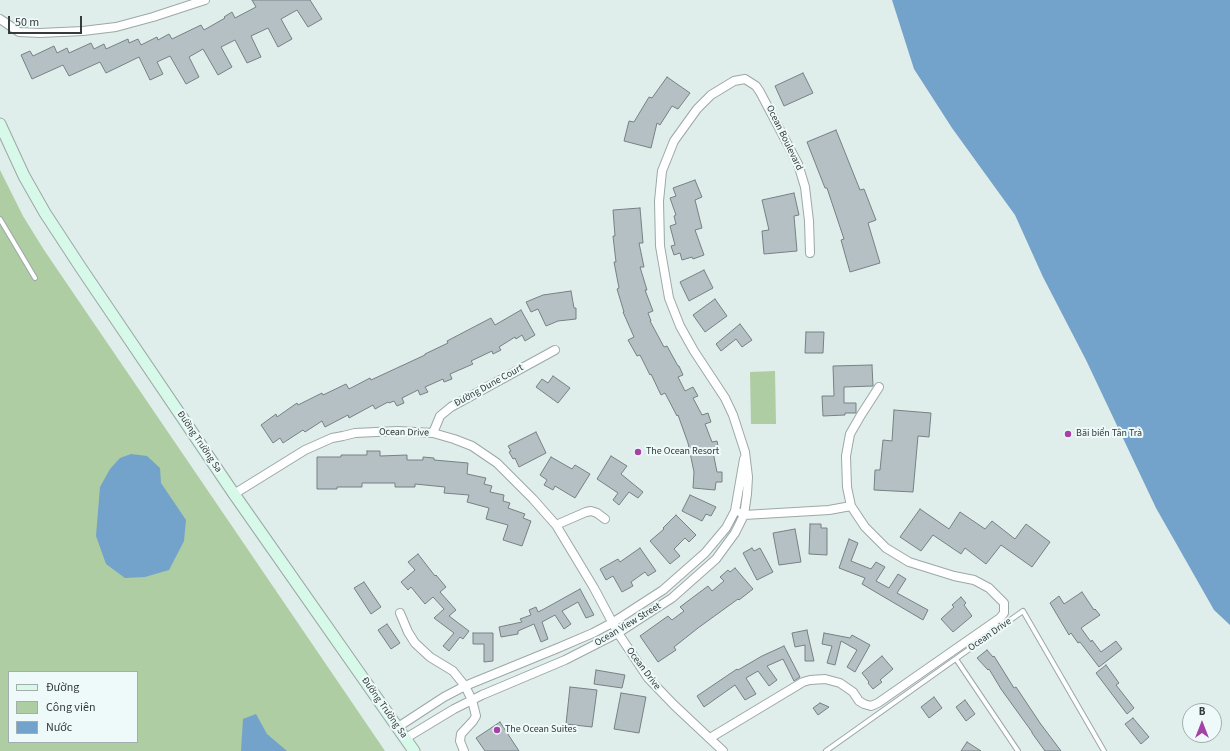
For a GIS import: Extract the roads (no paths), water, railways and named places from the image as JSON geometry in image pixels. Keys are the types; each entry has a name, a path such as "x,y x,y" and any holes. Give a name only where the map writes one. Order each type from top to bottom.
{"main road":[{"name":"Đường Trường Sa","path":"0,124 24,176 45,213 81,268 234,494 414,751"}],"street":[{"path":"0,19 19,32 40,33 83,31 116,27 205,0"},
{"name":"Ocean Boulevard","path":"745,79 756,86 760,92 798,164 805,187 809,221 810,252"},
{"name":"Ocean View Street","path":"406,738 472,700 565,660 618,633 672,598 716,559 735,533 744,514 748,477 745,452 728,404 694,351 680,326 668,298 660,246 659,201 662,170 674,141 684,126 711,96 734,82 745,79"},
{"name":"Đường Dune Court","path":"433,433 440,416 451,407 556,350"},
{"name":"Ocean Drive","path":"710,738 803,682 810,680 826,679 840,683 853,692 859,701 871,706 1000,618 1004,613 1004,603 989,588 974,580 954,576 909,562 886,548 866,527 851,506 847,487 846,456 850,434 880,387"},
{"name":"Ocean Drive","path":"234,494 305,450 332,438 355,433 433,433 466,443 485,453 511,476 534,499 556,525 594,588 618,633 648,678 659,691 723,751"},
{"name":"Ocean View Street","path":"398,727 444,697 465,686 558,648 612,623 664,590 690,567 726,528 735,511 745,452"},
{"path":"735,511 744,514 829,510 851,506"},
{"path":"556,525 586,512 597,513 605,519"},
{"path":"400,613 408,632 415,643 430,657 453,671 465,686 472,700 476,716 461,734 460,741 464,751"}],"lane":[{"path":"0,219 35,278"},
{"name":"Ocean Drive","path":"826,751 1023,612 1104,751"},
{"path":"956,658 1018,751"}],"water":[{"path":"892,0 1230,0 1230,625 1214,610 1156,508 1086,360 1043,277 1015,215 952,128 914,69"},
{"path":"131,454 147,456 160,468 161,483 186,520 184,541 169,570 145,577 125,578 106,564 96,536 100,487 110,469 120,458"},
{"path":"256,714 267,734 287,751 241,751 243,719"}],"place":[{"name":"Bãi biển Tân Trà","path":"1068,434"},
{"name":"The Ocean Resort","path":"638,452"},
{"name":"The Ocean Suites","path":"497,730"}]}
